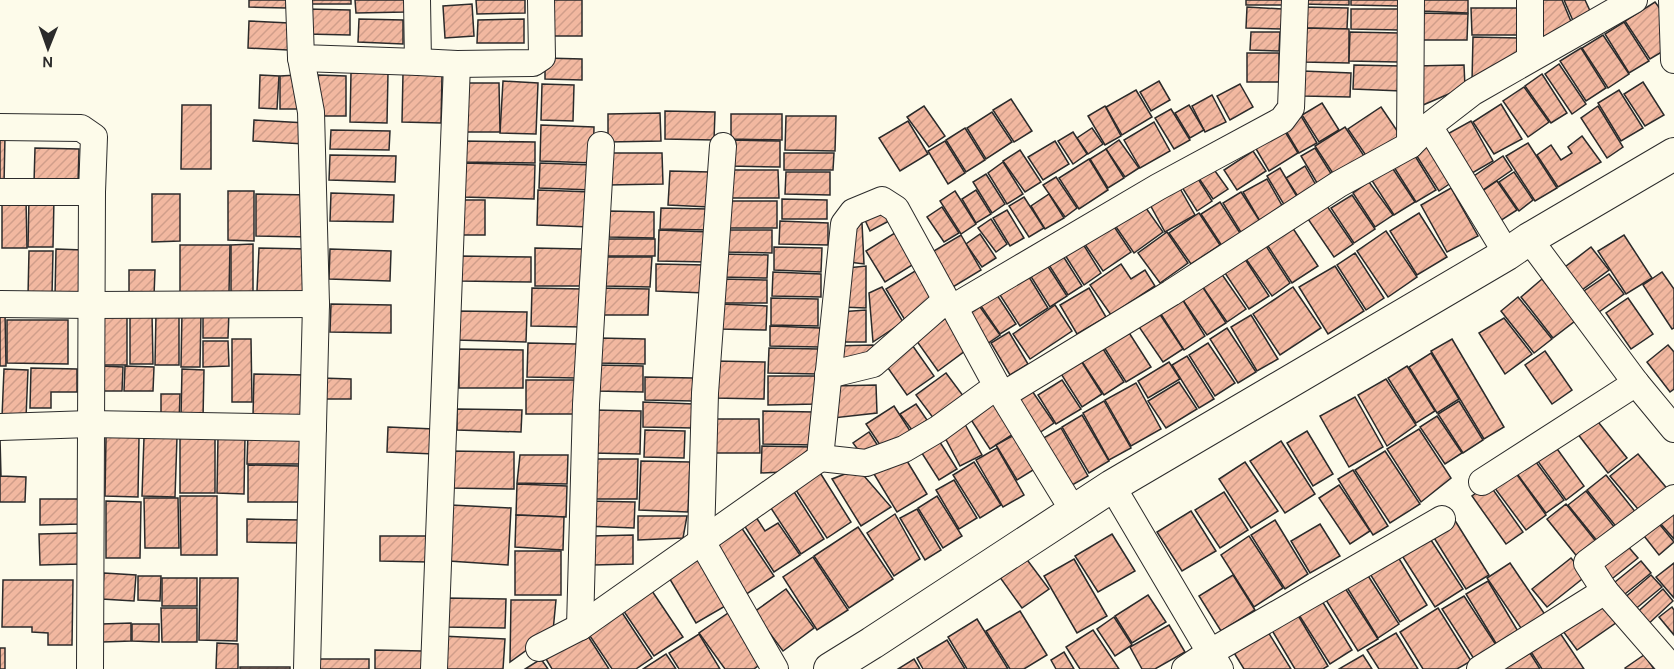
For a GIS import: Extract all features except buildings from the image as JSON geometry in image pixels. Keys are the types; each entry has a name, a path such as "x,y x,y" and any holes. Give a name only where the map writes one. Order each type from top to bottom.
{"street":[{"path":"299,0 301,58 311,112 316,304 307,669"},
{"path":"417,0 418,62"},
{"path":"301,58 457,64 533,63 542,57 541,0"},
{"path":"828,375 873,364 950,304 1282,120 1291,108 1294,0"},
{"path":"1410,0 1410,145"},
{"path":"1530,0 1530,58"},
{"path":"539,648 580,627 820,458 866,462 904,448 938,429 1000,390 1171,292 1339,184 1410,145 1429,126 1473,92 1634,0"},
{"path":"1672,0 1674,60"},
{"path":"434,669 457,64"},
{"path":"1429,126 1518,247 1674,429"},
{"path":"0,127 81,128 94,137 90,424 90,669"},
{"path":"580,627 586,404 601,145"},
{"path":"723,146 705,393 701,540 775,669"},
{"path":"830,669 1112,486 1673,158"},
{"path":"0,192 92,192"},
{"path":"820,458 844,224 854,212 882,200 896,209 1000,390 1073,510"},
{"path":"0,304 316,304"},
{"path":"1482,482 1636,382"},
{"path":"0,427 90,424 313,428"},
{"path":"1112,486 1214,661"},
{"path":"1674,498 1587,563 1605,591 1672,668 1674,666"},
{"path":"1185,669 1214,661 1442,519"},
{"path":"1480,669 1605,591"}]}
